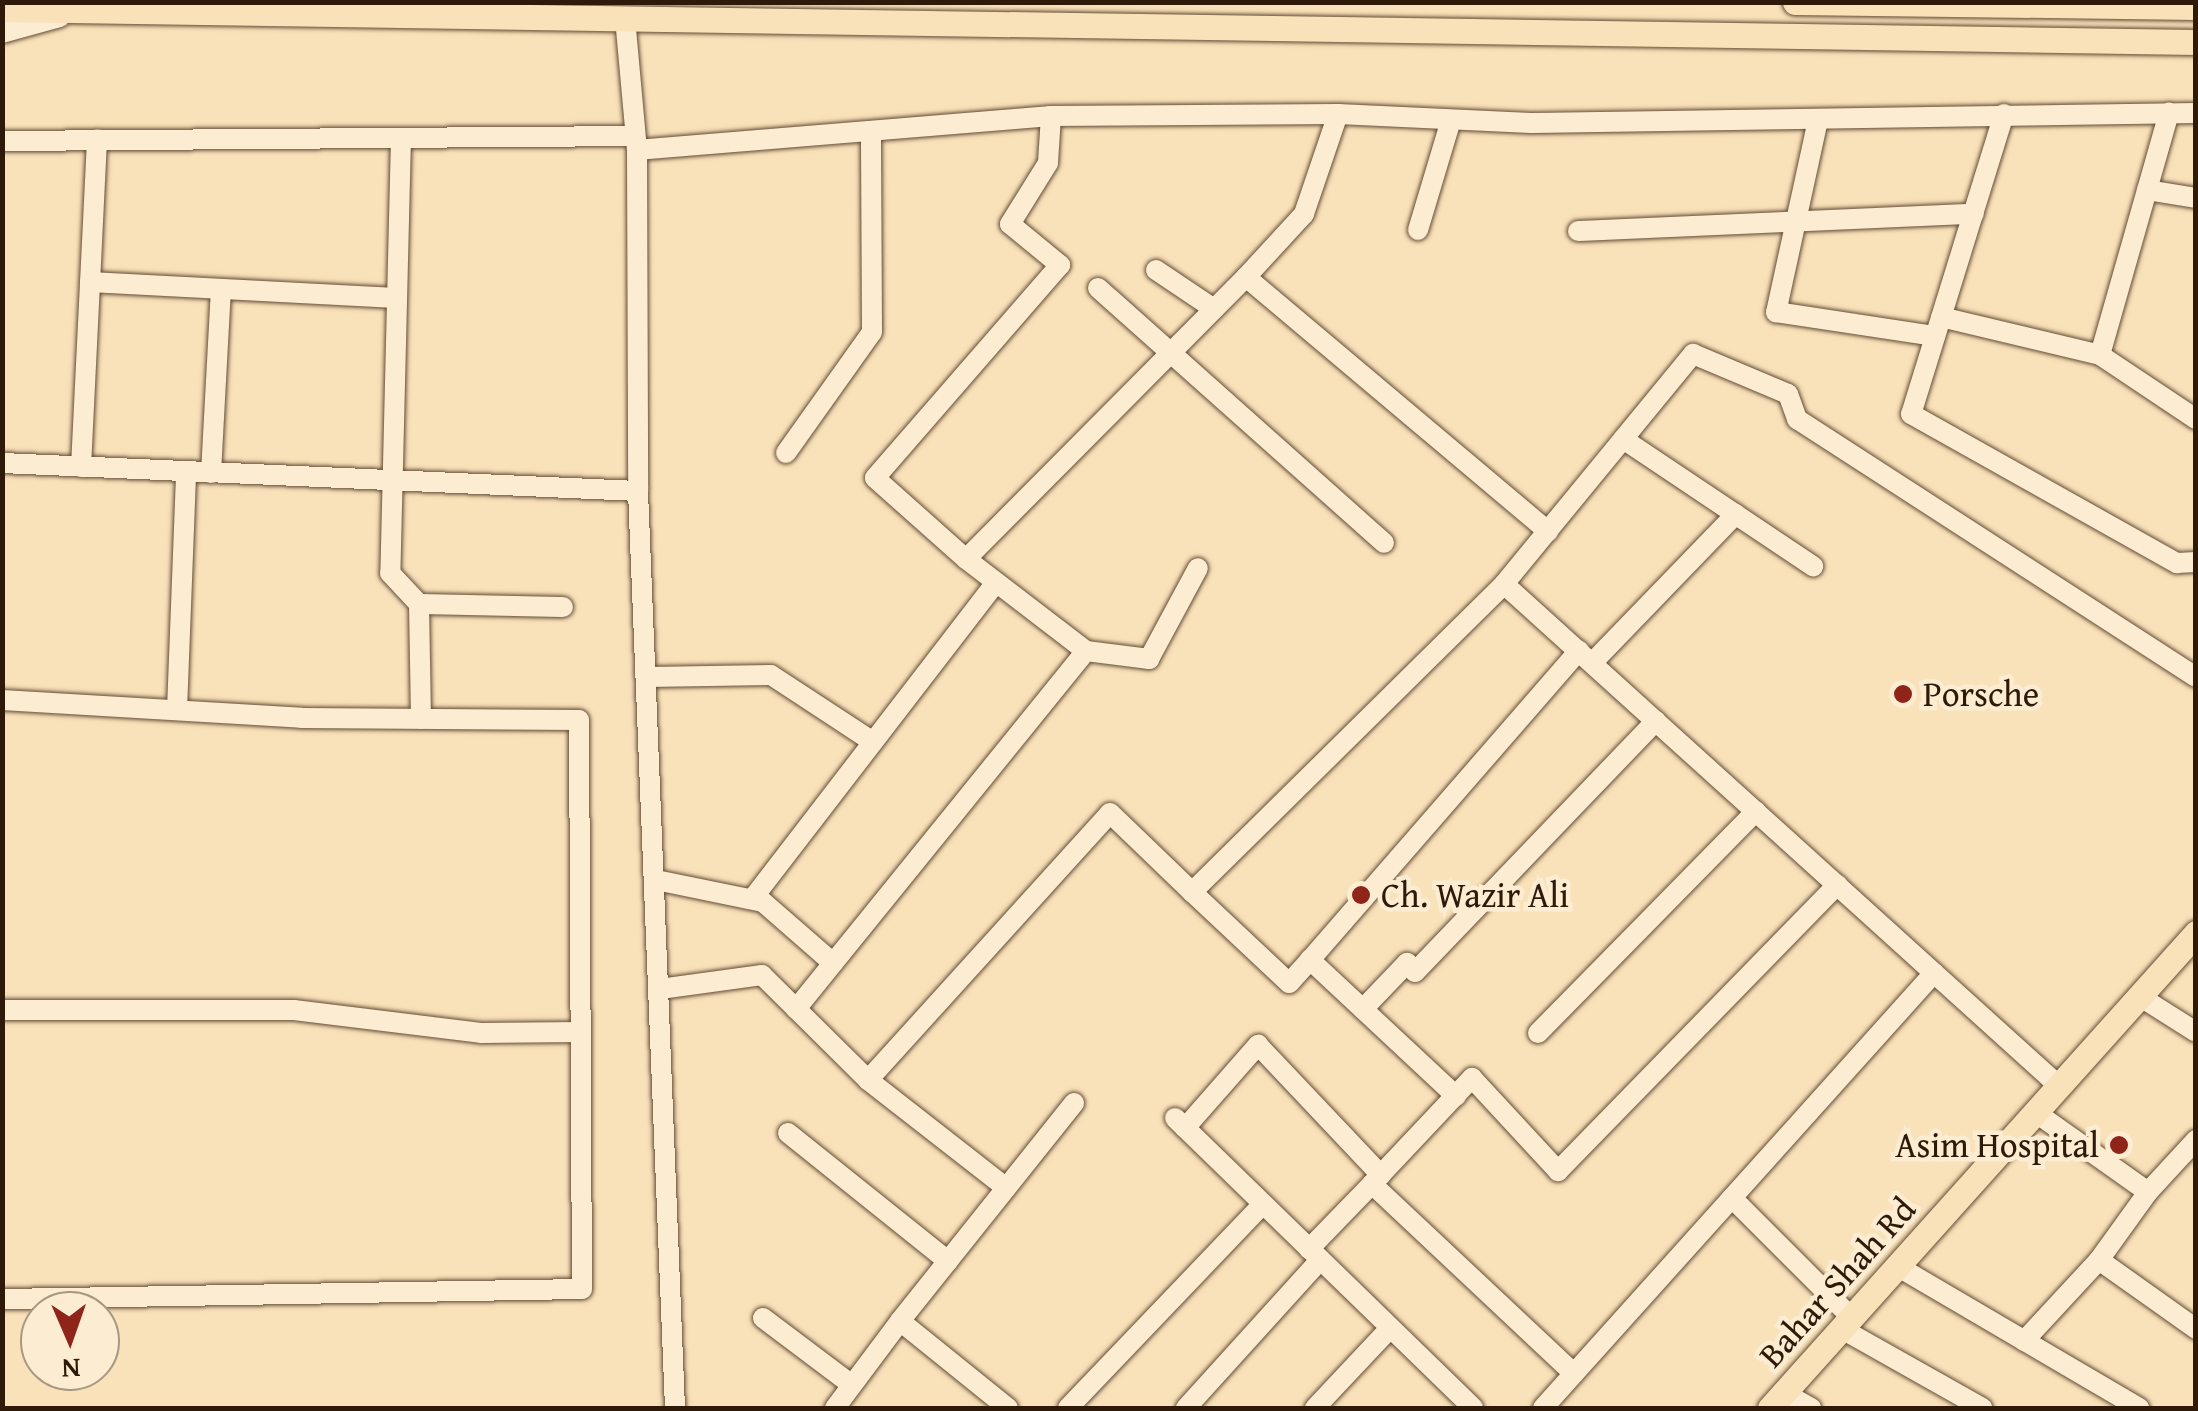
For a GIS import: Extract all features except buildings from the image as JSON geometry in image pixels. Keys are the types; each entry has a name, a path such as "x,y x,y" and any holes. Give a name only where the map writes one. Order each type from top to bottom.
{"main road":[{"path":"1796,2 2196,7"},
{"path":"2,9 2196,42"},
{"name":"Bahar Shah Rd","path":"1777,1401 2196,933"}],"street":[{"path":"2,33 76,13"},
{"path":"625,18 635,143 638,491 675,1408"},
{"path":"2100,355 2169,113"},
{"path":"2,141 400,138 635,143 871,131 1051,116 1338,114 1450,123 2196,113"},
{"path":"966,560 1246,277 1316,191 1338,114"},
{"path":"2004,114 1911,414 2177,564 2196,562"},
{"path":"1051,116 1048,163 1010,224 1060,265 875,478 966,560 1086,652 1149,659 1198,568"},
{"path":"1818,120 1800,223 1776,312 1939,327 2100,355 2196,419"},
{"path":"1418,230 1450,123"},
{"path":"786,452 872,332 871,131"},
{"path":"400,138 390,573 419,604 420,719"},
{"path":"81,467 97,139"},
{"path":"2147,190 2196,198"},
{"path":"1578,231 1974,214"},
{"path":"1156,270 1214,309"},
{"path":"1246,277 1548,531"},
{"path":"90,282 396,298"},
{"path":"1098,288 1384,542"},
{"path":"212,473 221,289"},
{"path":"1192,892 1504,584 1693,354 1788,394 1797,419 2196,677"},
{"path":"1623,439 1813,566"},
{"path":"2,464 638,491"},
{"path":"177,710 186,472"},
{"path":"868,1080 1110,812 1289,983 1586,658 1736,514"},
{"path":"753,898 996,583"},
{"path":"1504,584 2059,1086"},
{"path":"419,604 563,607"},
{"path":"796,1009 1086,652"},
{"path":"648,676 772,675 873,742"},
{"path":"2,700 420,719 579,720 582,1290 2,1300"},
{"path":"1363,1009 1407,963 1415,972 1656,721"},
{"path":"1538,1033 1756,812"},
{"path":"656,880 753,898 834,964"},
{"path":"1186,1408 1377,1180 1472,1078 1558,1171 1837,885"},
{"path":"1310,960 1456,1096"},
{"path":"1543,1408 1934,972"},
{"path":"660,989 762,974 868,1080 1006,1188"},
{"path":"2139,996 2196,1032"},
{"path":"2,1010 294,1010 481,1033 581,1032"},
{"path":"1465,1406 1180,1123 1258,1045 1377,1180 1574,1374"},
{"path":"834,1408 1074,1103"},
{"path":"2035,1112 2148,1192"},
{"path":"788,1133 948,1261"},
{"path":"2024,1341 2098,1260 2148,1192 2196,1140"},
{"path":"1732,1198 1847,1323 1982,1408"},
{"path":"1068,1408 1263,1204"},
{"path":"2098,1260 2196,1329"},
{"path":"1898,1266 2139,1408"},
{"path":"764,1318 852,1386"},
{"path":"900,1322 985,1401 1008,1408"},
{"path":"1315,1408 1390,1328"},
{"path":"1777,1401 1812,1408"}],"place":[{"name":"Porsche","path":"1903,694"},
{"name":"Ch. Wazir Ali","path":"1361,895"},
{"name":"Asim Hospital","path":"2119,1145"}]}
